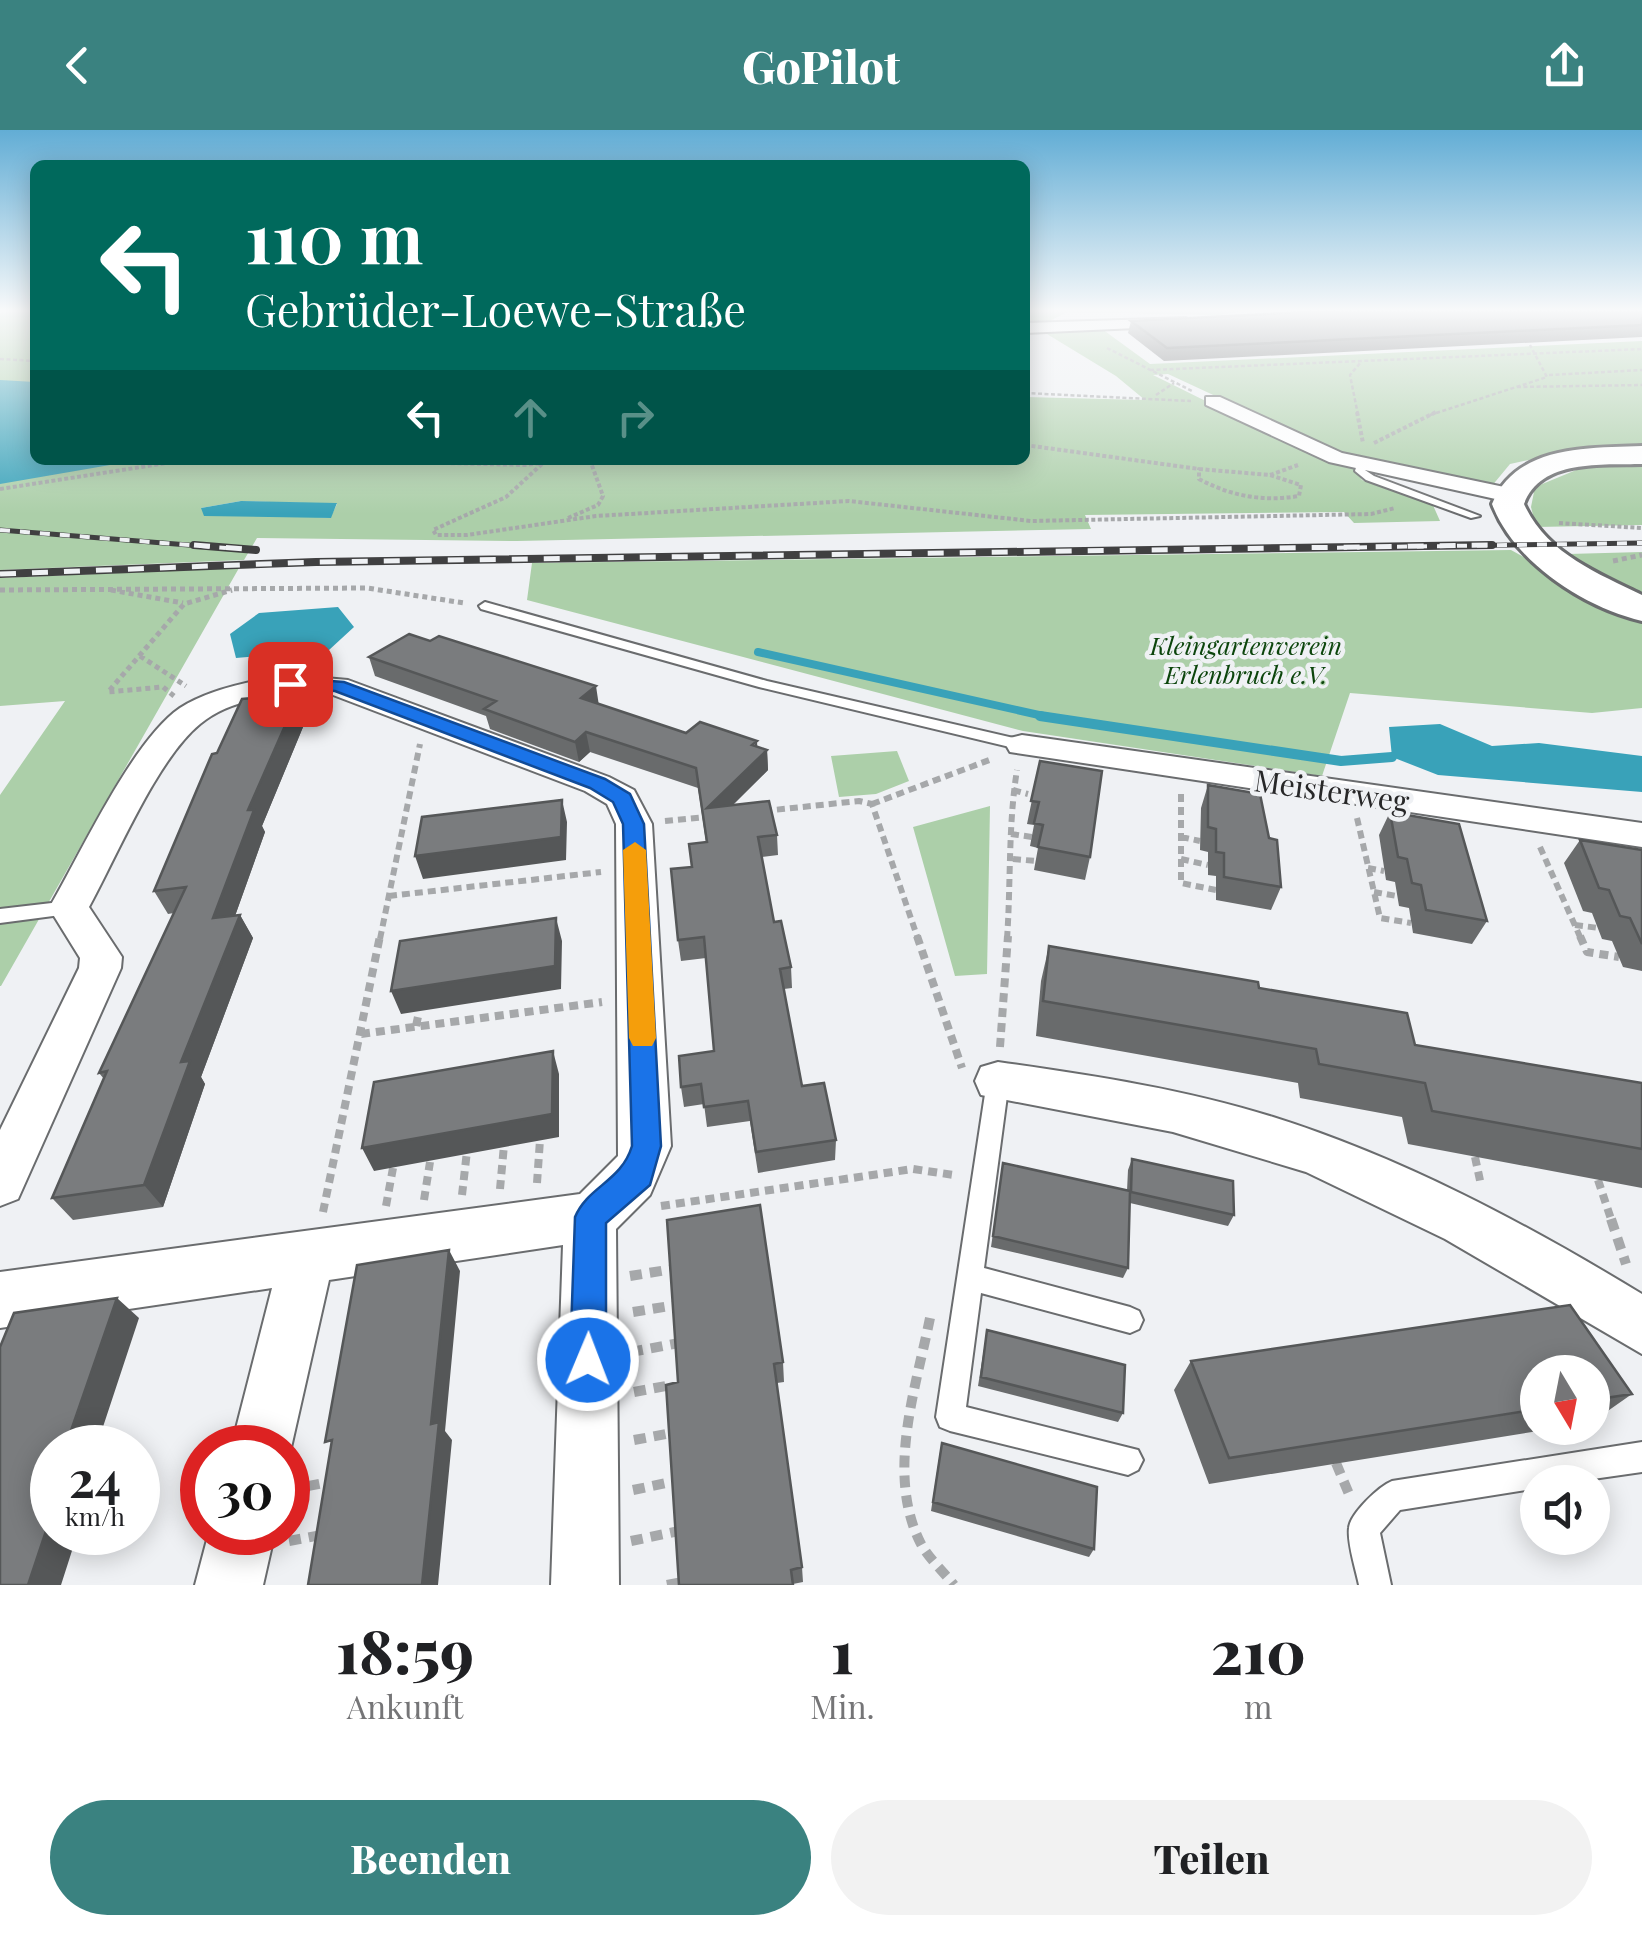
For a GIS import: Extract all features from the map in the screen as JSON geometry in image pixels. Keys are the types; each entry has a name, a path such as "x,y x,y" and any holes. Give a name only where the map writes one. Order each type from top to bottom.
{"street":[{"path":"1217,403 1327,455 1361,466 1509,495"},
{"path":"1642,455 1593,458 1542,468 1520,480 1509,495 1511,515 1526,537 1558,562 1642,610"},
{"path":"0,1183 100,968 101,957 69,908 162,742 193,704 262,688 317,683 338,686 598,784 622,798 634,824 646,1146 639,1175 590,1217 0,1300"},
{"name":"Meisterweg","path":"1022,745 1642,834"},
{"path":"981,1079 1196,1118 1290,1145 1422,1200 1570,1280 1636,1304"},
{"path":"585,1585 590,1217"},
{"path":"267,1425 307,1257"},
{"path":"229,1585 236,1555"}],"lane":[{"path":"1361,466 1360,471 1370,478 1475,516"},
{"path":"486,606 764,684 1022,745"},
{"path":"0,916 69,908"},
{"path":"981,1079 969,1277 950,1417 1128,1460"},
{"path":"969,1277 1130,1320"},
{"path":"1375,1585 1364,1528 1392,1496 1642,1457"}],"path":[{"path":"1166,378 1217,403"},
{"path":"1351,378 1364,449 1394,430 1539,378"},
{"path":"1144,396 1167,391 1174,382"},
{"path":"1500,389 1642,385"},
{"path":"1030,393 1144,396 1217,403"},
{"path":"1030,446 1199,469 1270,474 1301,485 1300,496 1250,497 1216,489 1200,480 1199,469"},
{"path":"0,489 147,465"},
{"path":"541,465 515,494 492,508 433,530 436,535 467,535 562,520 849,500 1031,521 1370,514 1431,500"},
{"path":"562,520 598,505 603,496 592,465"},
{"path":"1601,529 1642,528"},
{"path":"97,588 184,604 243,587"},
{"path":"0,590 367,588 486,606"},
{"path":"184,604 108,692 164,688 193,704"},
{"path":"140,656 193,704"},
{"path":"307,1257 319,1229 425,719"},
{"path":"746,813 872,804 955,776 1022,745"},
{"path":"1181,768 1181,883 1216,890"},
{"path":"1351,792 1380,918 1411,923"},
{"path":"981,1079 1014,859 1012,793 1028,794"},
{"path":"872,804 981,1079"},
{"path":"1010,813 1029,815"},
{"path":"1181,816 1194,819"},
{"path":"634,824 709,817"},
{"path":"1527,818 1587,952 1619,957"},
{"path":"1011,834 1032,837"},
{"path":"1181,837 1200,841"},
{"path":"1363,844 1373,846"},
{"path":"1014,859 1036,862"},
{"path":"1180,859 1208,865"},
{"path":"552,878 553,862"},
{"path":"522,864 522,880"},
{"path":"496,884 497,868"},
{"path":"389,896 636,868"},
{"path":"1368,868 1384,871"},
{"path":"466,887 468,874"},
{"path":"1552,874 1563,875"},
{"path":"436,890 438,878"},
{"path":"1374,892 1397,896"},
{"path":"1563,900 1579,901"},
{"path":"1575,925 1598,928"},
{"path":"541,1010 542,992"},
{"path":"511,1014 512,995"},
{"path":"361,1034 641,997"},
{"path":"482,1018 484,999"},
{"path":"446,1022 448,1008"},
{"path":"416,1026 419,1012"},
{"path":"590,1217 914,1170 954,1174"},
{"path":"1598,1180 1636,1304"},
{"path":"310,1486 346,1479"},
{"path":"668,1585 683,1582"}],"green space":[{"path":"0,378 30,378 30,465 1030,465 1030,397 1145,400 1118,378 1159,378 1319,457 1354,468 1362,480 1432,503 1440,521 1354,523 1344,512 1085,515 1091,529 517,541 257,538 244,560 0,570","holes":["241,501 337,504 330,518 201,508"]},
{"path":"1176,378 1642,378 1642,450 1561,453 1510,464 1491,487 1340,454"},
{"path":"1642,462 1642,525 1536,527 1531,507 1535,487 1581,468"},
{"name":"Kleingartenverein Erlenbruch e.V.","path":"1511,550 1642,623 1642,708 1592,713 1350,693 1322,776 1023,731 527,600 532,563"},
{"path":"1642,552 1642,598 1568,554"},
{"path":"239,568 0,986 0,795 65,701 0,706 0,578"},
{"path":"897,751 909,781 876,794 839,797 831,756"},
{"path":"990,806 987,974 955,976 913,827"}],"water":[{"path":"0,380 30,382 30,465 110,465 0,484"},
{"path":"241,501 337,503 331,518 204,516 201,508"},
{"path":"338,607 354,627 329,650 236,658 230,634 259,613"},
{"path":"1440,724 1492,746 1539,743 1642,756 1642,792 1438,775 1392,757 1389,727"}],"building":[{"path":"409,634 430,641 439,636 596,686 581,698 686,733 700,722 757,741 752,745 767,750 707,808 769,801 777,835 758,837 774,922 781,921 791,967 780,969 802,1086 824,1083 836,1140 756,1152 748,1101 704,1107 701,1084 681,1087 679,1056 714,1051 704,937 678,940 671,869 692,867 689,844 707,842 696,768 586,732 575,742 484,709 496,701 369,657"},
{"path":"299,694 248,810 254,810 213,918 240,915 181,1062 190,1061 144,1185 52,1198 107,1071 99,1073 186,887 154,891 212,754 217,753 242,699"},
{"path":"1040,761 1102,771 1090,857 1038,847 1043,825 1034,823 1039,802 1031,801"},
{"path":"1208,785 1260,794 1269,838 1277,840 1281,887 1224,877 1224,853 1216,852 1216,829 1208,827"},
{"path":"562,800 561,837 415,856 422,817"},
{"path":"1390,812 1459,824 1487,921 1426,910 1421,885 1412,883 1407,859 1398,857"},
{"path":"1580,840 1642,850 1642,944 1630,918 1620,916 1609,890 1599,888"},
{"path":"556,918 555,966 391,991 400,941"},
{"path":"1049,946 1258,982 1259,988 1407,1013 1415,1045 1642,1083 1642,1149 1432,1111 1425,1083 1319,1064 1316,1049 1043,1001"},
{"path":"553,1051 552,1114 362,1148 374,1082"},
{"path":"1132,1159 1233,1181 1234,1215 1131,1192"},
{"path":"1003,1163 1130,1191 1128,1268 993,1236"},
{"path":"760,1205 783,1362 774,1364 802,1567 791,1570 793,1585 679,1585 666,1385 678,1382 667,1220"},
{"path":"449,1250 431,1424 439,1422 422,1585 308,1585 332,1440 325,1442 357,1265"},
{"path":"117,1298 73,1425 30,1425 30,1555 38,1555 28,1585 0,1585 0,1347 14,1313"},
{"path":"1570,1305 1605,1355 1520,1355 1520,1412 1229,1458 1191,1361"},
{"path":"987,1330 1125,1365 1123,1413 981,1377"},
{"path":"1610,1362 1632,1394 1610,1397"},
{"path":"942,1443 1097,1487 1094,1549 933,1502"}],"waterway":[{"path":"758,652 1051,718"},
{"path":"1040,716 1051,718"},
{"path":"1051,718 1341,761 1392,757"},
{"path":"1051,718 1057,719"}],"railway":[{"path":"0,530 226,548"},
{"path":"1317,548 1642,543"},
{"path":"194,545 256,550"},
{"path":"0,574 316,562 1492,545"}],"slow traffic":[{"path":"635,850 642,1038"}],"route":[{"path":"290,684 338,686 598,784 622,798 634,824 646,1146 639,1175 590,1217 588,1360"}]}
